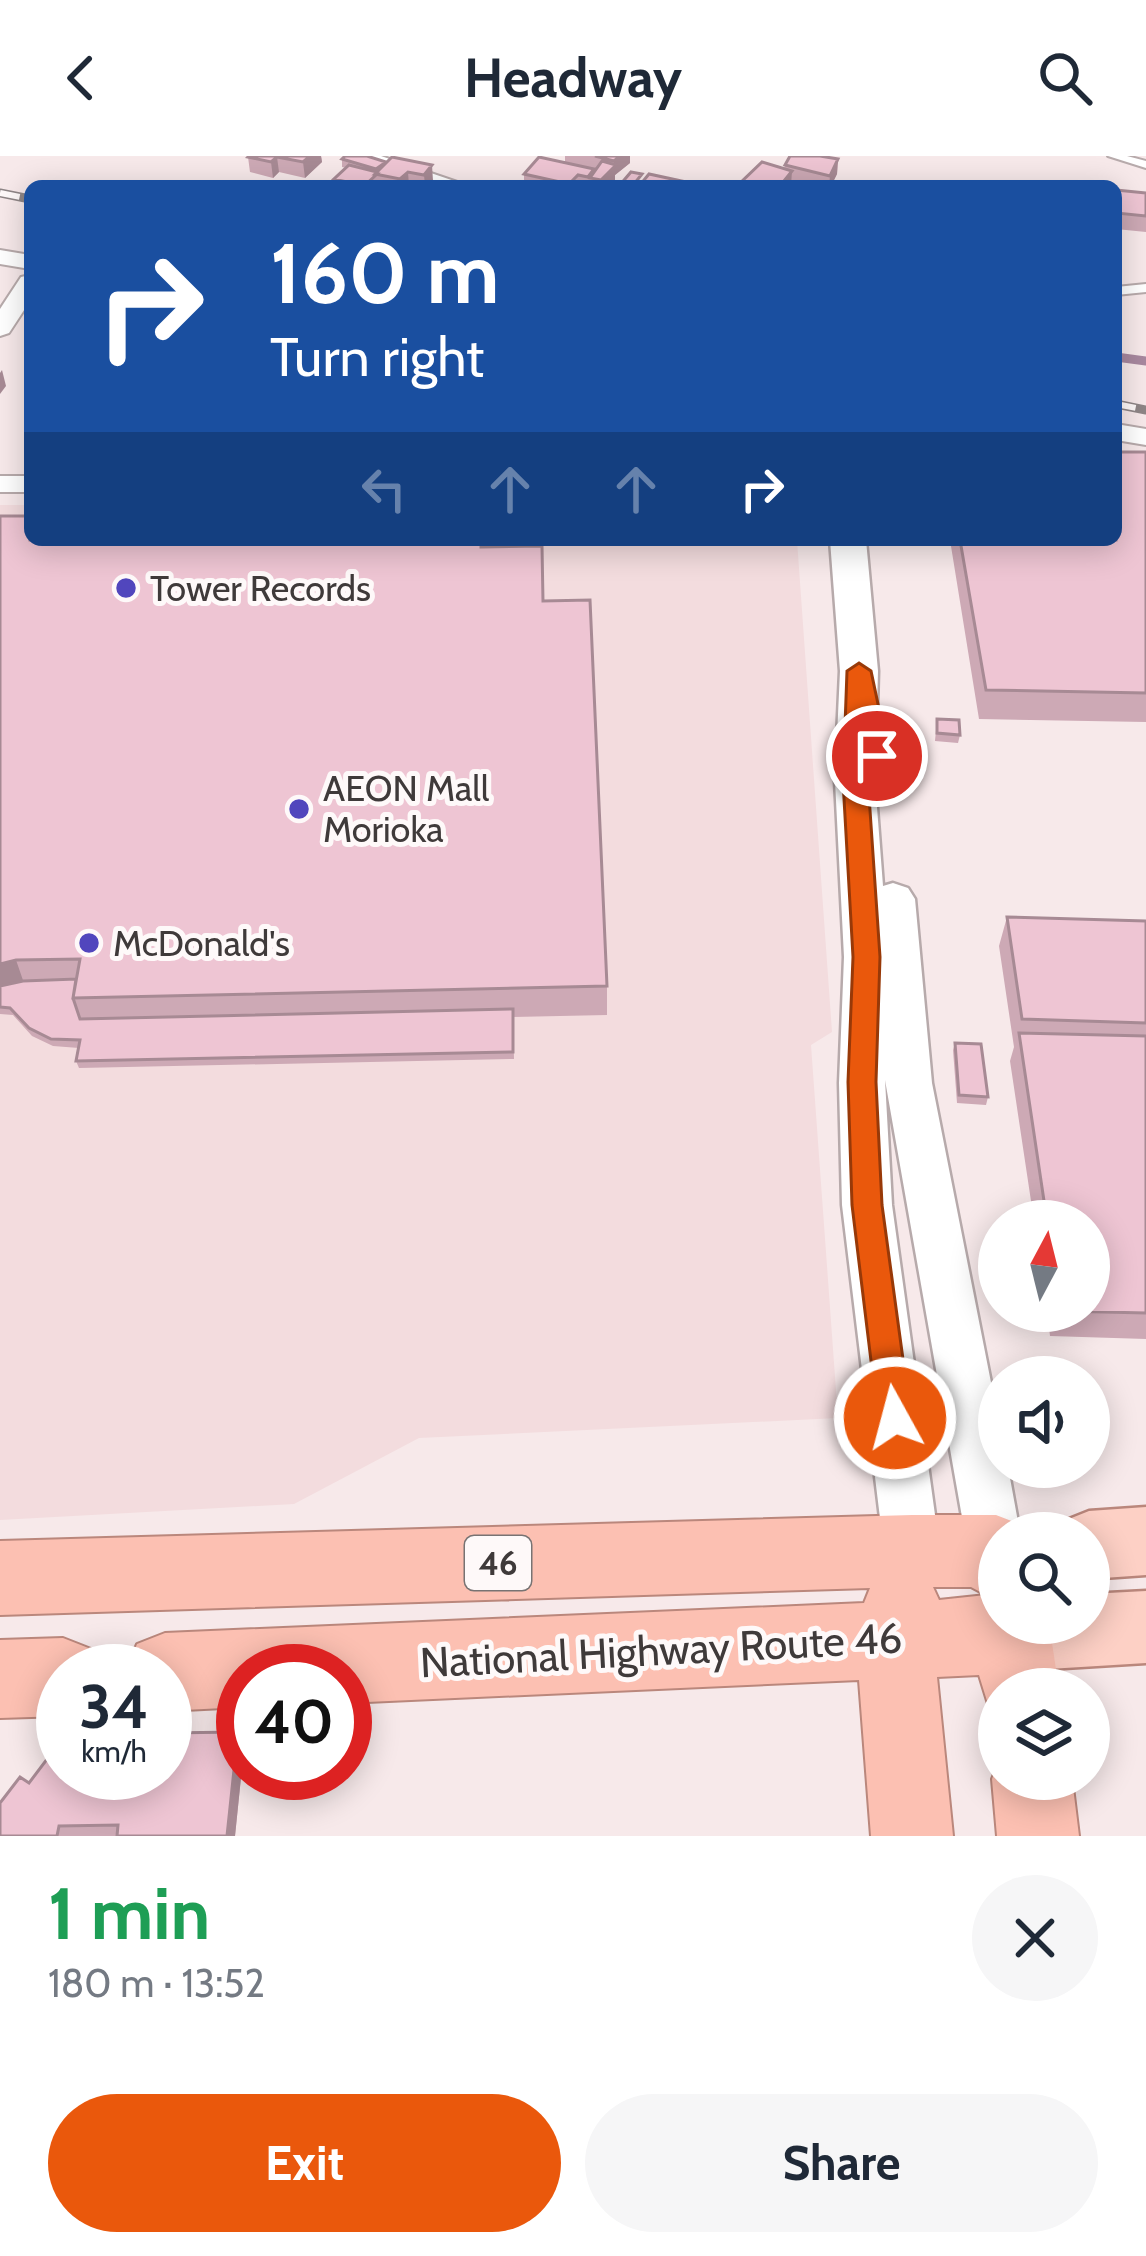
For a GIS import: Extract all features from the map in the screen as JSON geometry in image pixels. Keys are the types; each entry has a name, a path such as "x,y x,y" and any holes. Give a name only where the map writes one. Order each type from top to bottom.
{"highway":[{"name":"46","path":"0,1578 912,1551 978,1586"},
{"path":"912,1551 895,1639 912,1836"},
{"name":"National Highway Route 46","path":"192,1671 895,1639 978,1612"},
{"path":"0,1679 36,1678"},
{"path":"1034,1800 1039,1836"}],"main road":[{"path":"1110,1544 1146,1541"},
{"path":"1110,1621 1146,1628"}],"street":[{"path":"0,328 24,291"},
{"path":"849,546 859,671 885,799 909,1083 990,1512"},
{"path":"859,671 855,781 866,957 862,1082 867,1205 912,1551"}],"lane":[{"path":"369,156 444,180"},
{"path":"1114,156 1146,165"}],"shaded area":[{"path":"0,505 24,505 24,546 797,546 832,1032 811,1045 838,1418 419,1438 294,1504 0,1520"}],"building":[{"path":"249,156 310,156 303,162 277,157 271,162"},
{"path":"790,156 838,159 830,176 785,165"},
{"path":"392,157 432,165 424,175 408,172 400,179 375,174"},
{"path":"539,157 594,169 588,177 578,175 573,180 524,174"},
{"path":"342,159 386,162 376,169"},
{"path":"602,161 616,165 601,180 590,178"},
{"path":"762,162 792,171 785,180 743,180"},
{"path":"349,165 377,172 370,180 334,179"},
{"path":"631,172 642,174 637,180 624,180"},
{"path":"649,174 677,180 644,180"},
{"path":"1122,191 1146,193 1146,216 1122,214"},
{"path":"1122,452 1146,452 1146,693 986,690 961,546 1122,546"},
{"name":"AEON Mall Morioka","path":"0,516 24,516 24,546 542,546 543,601 590,600 607,986 73,998 80,959 0,964"},
{"path":"937,719 959,720 960,735 937,733"},
{"path":"1007,917 1146,921 1146,1023 1022,1019"},
{"path":"76,979 73,998 80,1019 513,1009 513,1052 76,1061 80,1040 51,1039 29,1028 10,1008 0,1007 0,986"},
{"path":"1019,1033 1146,1036 1146,1313 1110,1312 1110,1200 1044,1200"},
{"path":"955,1043 981,1044 988,1097 959,1095"},
{"path":"216,1732 216,1800 231,1800 227,1836 117,1836 118,1825 59,1826 57,1836 0,1836 0,1803 20,1777 29,1783 36,1774 36,1800 192,1800 192,1733"}],"waterway":[{"path":"1122,358 1146,361"}],"railway":[{"path":"0,193 24,198"},
{"path":"1122,405 1146,410"}],"place":[{"name":"Tower Records","path":"126,588"},
{"name":"AEON Mall Morioka","path":"299,809"},
{"name":"McDonald's","path":"89,943"}],"route":[{"path":"877,756 859,671 855,781 866,957 862,1082 867,1205 895,1418"}]}
